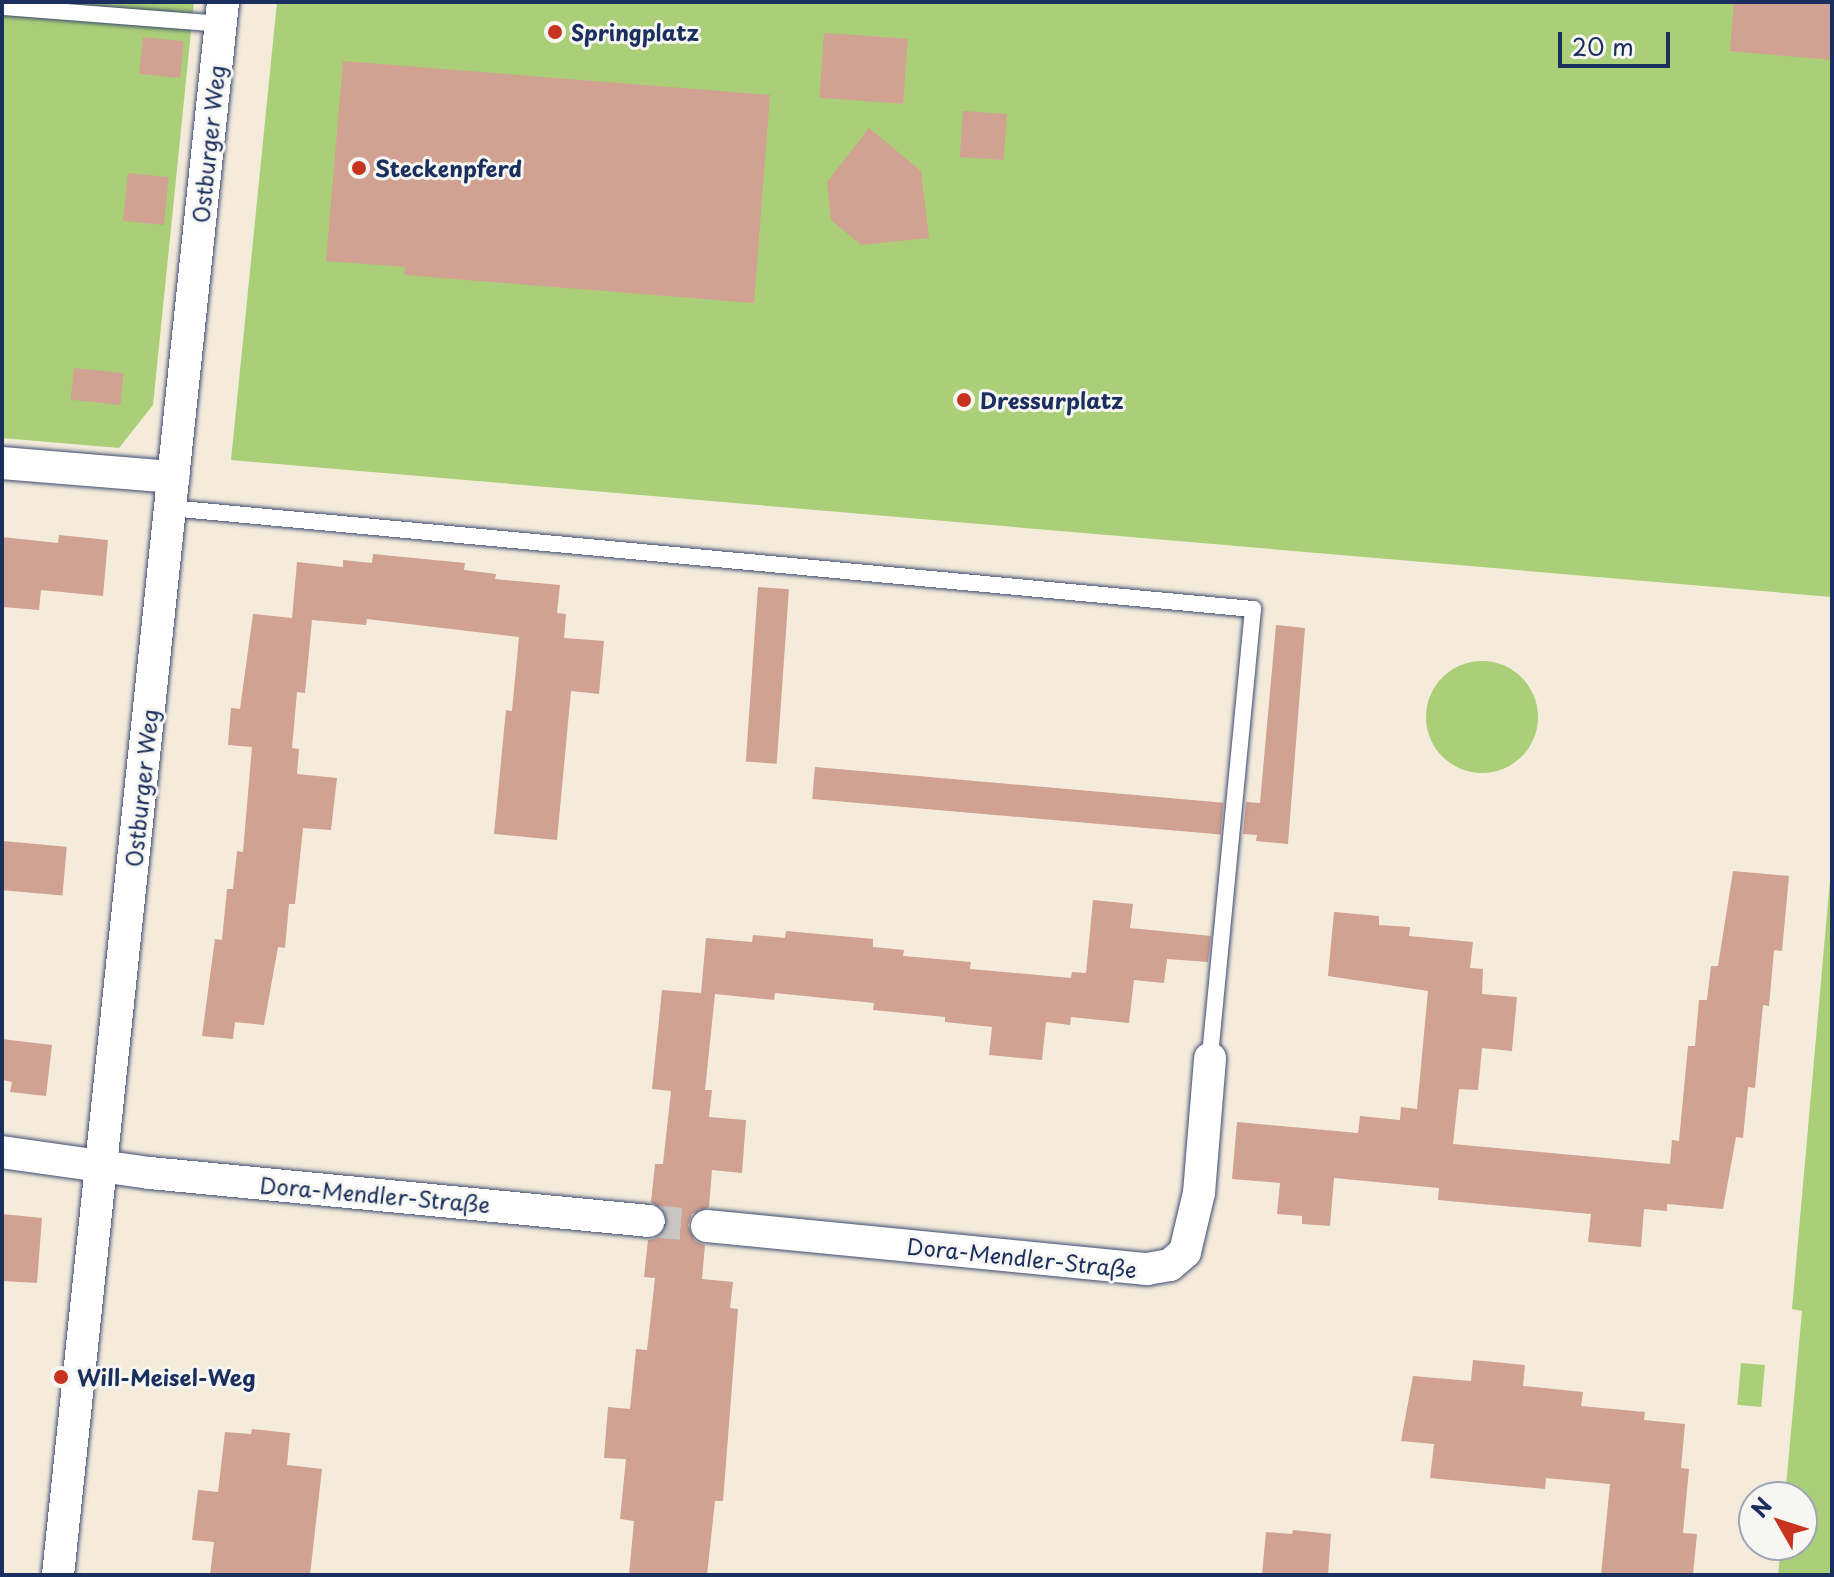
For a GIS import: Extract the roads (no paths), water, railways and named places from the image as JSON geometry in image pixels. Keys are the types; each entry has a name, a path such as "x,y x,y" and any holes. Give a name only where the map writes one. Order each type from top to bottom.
{"street":[{"name":"Ostburger Weg","path":"58,1575 222,13"},
{"path":"2,463 172,492"},
{"name":"Dora-Mendler-Straße","path":"707,1226 1147,1269 1170,1265 1185,1252 1199,1193 1210,1058"},
{"path":"2,1152 102,1164"},
{"name":"Dora-Mendler-Straße","path":"102,1164 649,1221"}],"lane":[{"path":"2,7 222,13"},
{"path":"172,492 1253,609 1210,1058"}],"tunnel":[{"path":"649,1221 707,1226"}],"place":[{"name":"Springplatz","path":"555,32"},
{"name":"Steckenpferd","path":"359,168"},
{"name":"Dressurplatz","path":"964,400"},
{"name":"Will-Meisel-Weg","path":"61,1377"}]}
